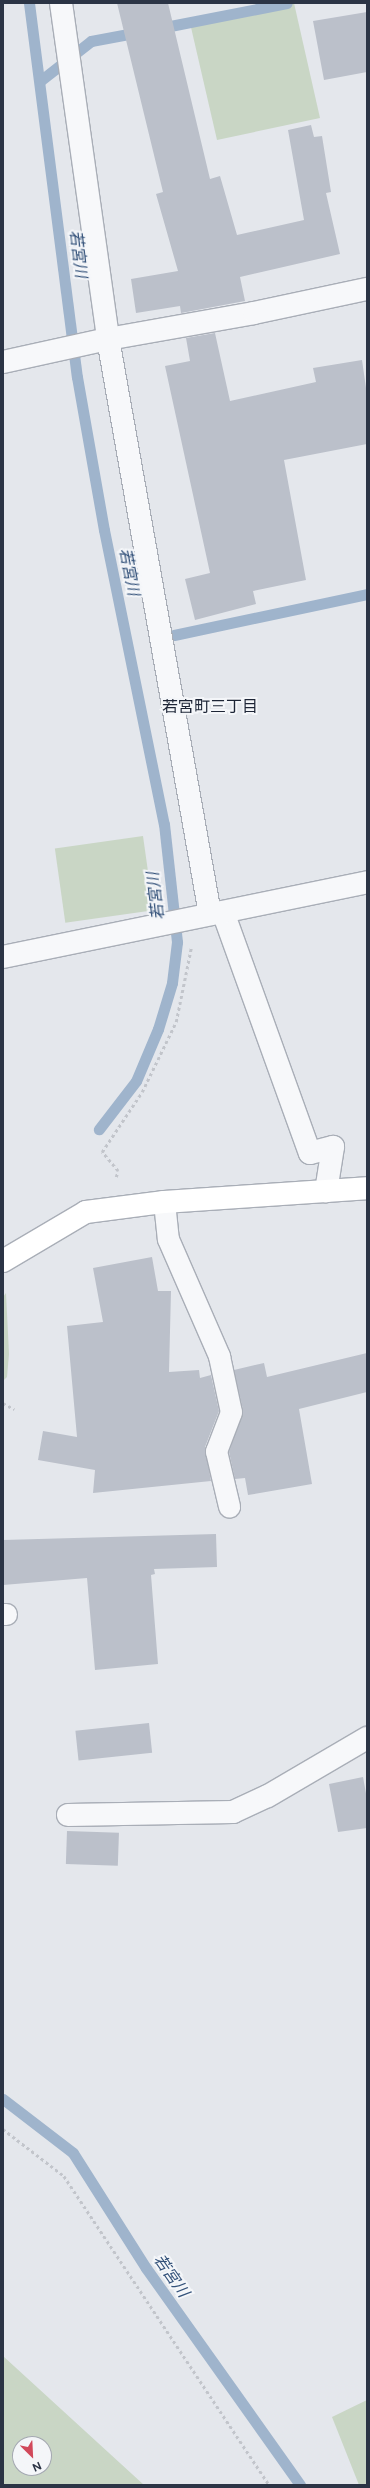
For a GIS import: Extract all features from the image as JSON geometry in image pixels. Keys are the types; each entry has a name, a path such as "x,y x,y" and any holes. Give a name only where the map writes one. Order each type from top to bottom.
{"street":[{"path":"62,3 108,339 197,917 310,1153 333,1148 326,1191"},
{"path":"3,362 86,343 254,314 367,289"},
{"path":"3,957 367,882"},
{"path":"3,1261 86,1212 164,1202 367,1188"},
{"path":"68,1815 233,1812 268,1796 367,1738"}],"lane":[{"path":"164,1202 168,1239 218,1356 231,1412 216,1451 229,1506"}],"path":[{"path":"102,1210 118,1171 102,1152 142,1092 176,1022 197,917"},
{"path":"3,1403 14,1409"},
{"path":"3,2129 64,2176 269,2485"}],"green space":[{"path":"287,3 294,3 320,118 217,140 190,23"},
{"path":"143,836 153,910 65,923 55,848"},
{"path":"6,1293 9,1354 7,1377 3,1381 3,1297"},
{"path":"3,2356 144,2485 3,2485"},
{"path":"367,2400 367,2485 359,2485 332,2417"}],"building":[{"path":"117,3 168,3 210,179 220,176 237,235 304,220 288,130 311,125 314,137 322,136 331,192 326,193 340,254 240,277 245,301 181,313 180,306 136,313 131,279 178,271 156,194 163,192"},
{"path":"367,12 367,72 324,80 313,21"},
{"path":"215,333 230,401 316,382 313,368 362,360 367,395 367,444 284,460 306,580 253,591 256,604 195,620 185,579 210,573 165,366 190,361 186,338"},
{"path":"152,1257 158,1291 171,1291 169,1372 199,1370 200,1378 211,1375 219,1411 205,1447 211,1481 93,1493 95,1470 38,1460 43,1431 77,1437 67,1326 103,1322 93,1268"},
{"path":"367,1353 367,1392 299,1409 312,1484 248,1495 245,1478 235,1479 229,1452 243,1410 234,1370 264,1363 267,1377"},
{"path":"216,1534 217,1567 154,1569 155,1574 151,1575 158,1664 95,1670 87,1578 3,1585 3,1540"},
{"path":"149,1723 152,1753 79,1761 75,1731"},
{"path":"363,1777 367,1799 367,1828 338,1832 329,1784"},
{"path":"67,1831 119,1833 118,1866 66,1864"}],"waterway":[{"name":"若宮川","path":"29,3 77,377 104,530 164,824 177,942 172,983 158,1029 136,1081 99,1129"},
{"path":"160,28 287,3"},
{"path":"40,81 91,41 139,32"},
{"path":"174,635 367,594"},
{"name":"若宮川","path":"3,2099 73,2153 146,2268 300,2485"}],"district":[{"name":"若宮町三丁目","path":"210,707"}]}
